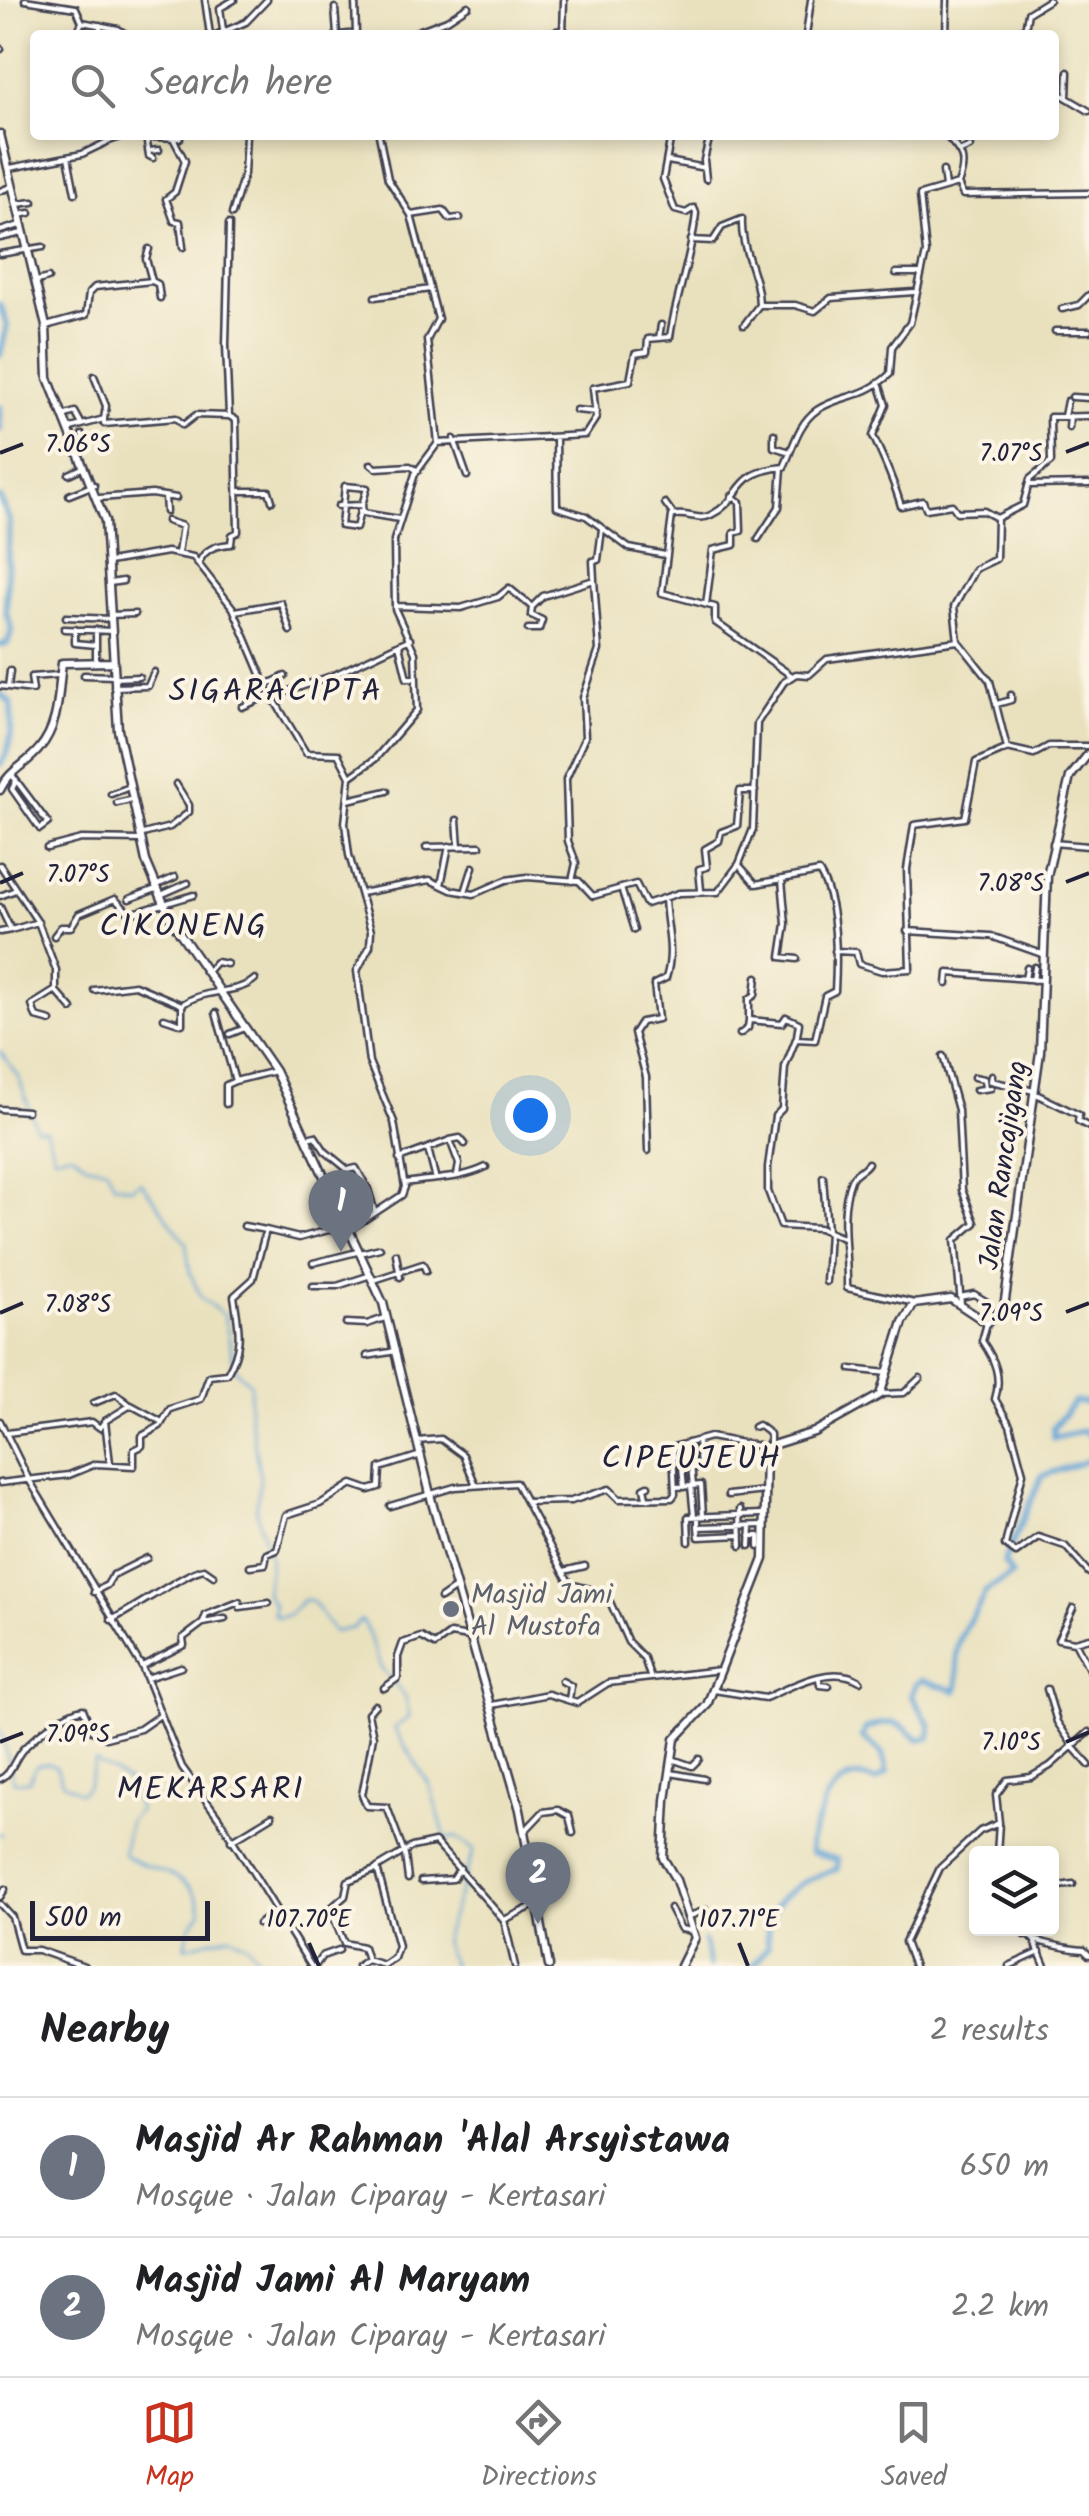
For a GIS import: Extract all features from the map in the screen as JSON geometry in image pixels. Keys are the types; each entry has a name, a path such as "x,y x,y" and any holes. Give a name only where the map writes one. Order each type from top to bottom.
{"main road":[{"path":"0,134 15,186 32,282 46,326 48,378 99,498 109,562 114,681 128,788 139,838 164,907 275,1071 388,1317 430,1494 525,1831 549,1966"},
{"path":"0,790 10,773 38,751 50,732 62,662 113,662"},
{"name":"Jalan Rancajigang","path":"915,1303 961,1300 987,1323 1001,1313 1007,1296 1040,1052 1037,980 1053,843 1066,788 1089,749"},
{"path":"681,1966 691,1952 692,1931 676,1880 663,1858 672,1759 676,1736 707,1705 714,1690 764,1559 768,1447 814,1432 881,1394 903,1322 915,1303"}],"street":[{"path":"25,0 74,8"},
{"path":"74,0 82,22"},
{"path":"205,0 212,30"},
{"path":"234,0 220,8 223,30 236,27 268,0"},
{"path":"355,0 356,30"},
{"path":"564,0 564,30"},
{"path":"807,30 812,0"},
{"path":"946,30 948,0"},
{"path":"1024,30 1028,13 1049,0"},
{"path":"426,30 468,6"},
{"path":"335,8 338,30"},
{"path":"82,22 112,30"},
{"path":"78,30 82,22"},
{"path":"100,25 100,30"},
{"path":"1067,98 1068,72"},
{"path":"1059,93 1089,111"},
{"path":"0,173 68,157 105,140"},
{"path":"147,140 154,158"},
{"path":"177,140 185,162 175,192 166,199 174,221 180,222 183,247"},
{"path":"232,214 244,174 246,140"},
{"path":"350,777 372,762 416,711 415,653 394,606 393,558 399,519 418,472 438,443 427,340 438,324 411,215 388,179 380,140"},
{"path":"438,443 454,439 556,439 585,435 594,424 593,388 630,381 635,354 647,352 648,339 670,335 695,210 674,209 663,178 670,140"},
{"path":"706,179 709,140"},
{"path":"950,140 961,151 965,166 958,184 963,195 1089,192"},
{"path":"961,151 970,147"},
{"path":"148,151 159,150"},
{"path":"68,157 75,193"},
{"path":"667,161 705,168"},
{"path":"943,171 945,187"},
{"path":"758,538 779,507 782,468 796,437 817,410 879,384 890,374 892,347 910,323 927,241 920,194 958,184"},
{"path":"0,190 15,186"},
{"path":"18,204 33,202"},
{"path":"411,215 445,210 450,218 460,218"},
{"path":"19,215 30,213"},
{"path":"691,240 712,242 722,228 741,218 746,255 758,278 759,306 744,325"},
{"path":"229,224 226,346 230,416"},
{"path":"0,234 22,229"},
{"path":"0,254 42,247"},
{"path":"150,249 146,259 152,281"},
{"path":"896,274 921,273"},
{"path":"32,282 48,278"},
{"path":"46,326 86,316 89,292 95,287 152,281 158,284 160,298"},
{"path":"374,296 430,289"},
{"path":"759,306 795,305 815,311 830,298 916,292"},
{"path":"1062,309 1079,306 1089,295"},
{"path":"438,324 446,327"},
{"path":"659,338 661,325"},
{"path":"1055,331 1089,331"},
{"path":"94,376 107,411 105,424 177,418 183,425 196,415 230,416 236,420 238,533 232,535 230,544 219,544 204,552 199,563"},
{"path":"879,384 886,404 873,436 886,472 896,482 901,506 923,501 926,509 952,505 957,512 984,511 998,518"},
{"path":"1069,428 1070,399 1089,398"},
{"path":"576,410 596,412"},
{"path":"63,416 75,412 82,424"},
{"path":"998,518 1023,505 1034,474 1052,459 1050,417 1089,416"},
{"path":"69,429 104,418"},
{"path":"75,443 84,440 82,434"},
{"path":"774,434 774,448 790,452"},
{"path":"454,439 467,476"},
{"path":"556,439 554,502 561,510 584,516 629,548 665,556"},
{"path":"371,464 376,468 410,466 418,472"},
{"path":"69,474 87,468"},
{"path":"673,514 704,518 754,474 767,468 782,468"},
{"path":"1028,485 1089,484"},
{"path":"69,496 94,485"},
{"path":"345,486 366,488 361,508 356,528 342,527 340,505 345,486"},
{"path":"240,491 270,491 272,501"},
{"path":"165,496 166,512"},
{"path":"706,605 713,550 734,545 734,533 741,531 740,502 732,496"},
{"path":"99,498 176,498"},
{"path":"547,505 554,502"},
{"path":"666,503 673,514 663,594 716,609 715,622 792,676 809,675 823,660 958,642"},
{"path":"340,505 399,519"},
{"path":"998,518 996,559 975,570 956,597 958,642 987,676 1006,748"},
{"path":"167,521 182,526 178,553"},
{"path":"572,881 576,863 568,841 566,780 585,737 583,697 598,656 592,561 598,560 602,529"},
{"path":"109,562 178,553 199,563 234,611 266,685 306,752 338,754 350,777 348,856 362,893 371,939 357,970 370,1062 394,1122 404,1183 402,1195 348,1227 300,1238 244,1226"},
{"path":"110,583 124,580"},
{"path":"528,630 539,630 542,620 531,615 532,607 549,594 594,580"},
{"path":"394,606 474,606 509,588 516,599 532,607"},
{"path":"234,611 281,603 290,631"},
{"path":"76,608 76,617"},
{"path":"66,617 135,614"},
{"path":"64,629 112,631"},
{"path":"75,629 75,643 96,645"},
{"path":"96,630 96,662"},
{"path":"242,706 410,639"},
{"path":"399,645 406,678 415,678"},
{"path":"8,687 10,671"},
{"path":"84,675 147,686 154,672"},
{"path":"0,686 32,690 31,677 60,675"},
{"path":"266,685 285,676"},
{"path":"362,893 430,880 465,892 481,892 506,880 527,877 583,883 593,896 636,884 646,904 701,890 718,892 738,864 754,829 755,730 774,704 774,693 792,676"},
{"path":"114,681 139,677"},
{"path":"997,704 1011,700 1010,695"},
{"path":"835,952 856,952 859,964 881,971 908,970 907,869 914,825 950,824 965,818 977,761 1006,748 1034,754 1049,746 1089,749"},
{"path":"1078,764 1089,766"},
{"path":"10,773 48,823 40,829 12,789 16,781"},
{"path":"48,848 81,839 139,838 170,828 189,812 190,805 176,784"},
{"path":"112,794 128,788"},
{"path":"348,800 387,791"},
{"path":"701,890 699,868 706,868 704,849 738,825 740,792 756,792"},
{"path":"118,803 130,800"},
{"path":"457,820 460,847"},
{"path":"730,829 738,830"},
{"path":"1053,843 1088,846"},
{"path":"441,885 449,846"},
{"path":"426,847 480,846"},
{"path":"738,864 756,884 798,873 821,874 835,952 834,992 826,996 817,1038 796,1039"},
{"path":"0,865 14,891 30,904 56,970 56,990 72,1009"},
{"path":"465,892 473,867"},
{"path":"156,890 175,877"},
{"path":"782,880 786,924 781,958 797,959"},
{"path":"129,899 188,883"},
{"path":"621,888 634,930"},
{"path":"0,896 14,891"},
{"path":"62,932 79,914 116,899 128,914 164,907 194,895"},
{"path":"648,1151 646,1076 634,1033 641,1022 658,1019 654,985 666,978 674,953 665,926 665,898"},
{"path":"0,906 11,930"},
{"path":"0,932 37,921"},
{"path":"907,931 991,936 1042,954"},
{"path":"928,944 929,932"},
{"path":"206,972 216,962 227,964"},
{"path":"947,984 948,973 1037,980 1035,967"},
{"path":"1025,979 1027,968"},
{"path":"740,1034 748,1028 749,999 754,996 757,977"},
{"path":"182,1005 196,994 220,992 255,979"},
{"path":"94,990 135,985 182,1005"},
{"path":"50,1022 36,1018 32,1006 56,990"},
{"path":"164,1018 182,1024 182,1005"},
{"path":"216,1014 235,1081"},
{"path":"749,1020 782,1023 786,1018 798,1022 785,1066 782,1111 775,1116 768,1176 775,1213 781,1226 828,1232 842,1238"},
{"path":"230,1034 245,1028"},
{"path":"943,1056 958,1110 962,1190 976,1223 955,1240 961,1300 974,1294 987,1302"},
{"path":"226,1104 226,1085 275,1071"},
{"path":"974,1076 984,1079 989,1090"},
{"path":"989,1090 992,1078 1034,1092 1080,1115 1078,1121 1089,1127"},
{"path":"976,1090 989,1090"},
{"path":"0,1109 27,1111"},
{"path":"305,1139 316,1136 332,1159 348,1170 356,1168 375,1213"},
{"path":"400,1159 450,1140 460,1138 465,1144"},
{"path":"450,1140 459,1164 457,1175"},
{"path":"428,1149 435,1176"},
{"path":"868,1163 852,1177 842,1238 848,1290 915,1303"},
{"path":"467,1166 468,1173"},
{"path":"404,1183 486,1167"},
{"path":"823,1176 828,1232 826,1282"},
{"path":"0,1483 63,1476 110,1464 134,1466 134,1450 142,1447 142,1436 163,1424 166,1412 201,1399 209,1376 227,1374 242,1330 234,1296 253,1279 266,1230"},
{"path":"313,1263 380,1248"},
{"path":"396,1254 400,1278"},
{"path":"419,1256 426,1271"},
{"path":"312,1286 337,1286 422,1264"},
{"path":"346,1323 367,1324 388,1317"},
{"path":"987,1323 982,1341 995,1360 1000,1385 995,1398 1011,1427 1023,1473 1007,1547 1014,1552 1040,1538 1067,1548 1089,1573"},
{"path":"367,1356 396,1351"},
{"path":"851,1369 887,1373"},
{"path":"881,1394 902,1394 920,1378"},
{"path":"94,1402 116,1394 163,1424"},
{"path":"7,1433 80,1420 100,1428 131,1405"},
{"path":"0,1421 94,1592 142,1666 182,1767 274,1911 313,1966 322,1956 339,1950"},
{"path":"105,1422 110,1464"},
{"path":"526,1502 571,1501 609,1490 619,1498 674,1498 670,1451 712,1437 768,1447 770,1434 758,1425 754,1428"},
{"path":"418,1441 436,1436 463,1455 477,1486"},
{"path":"692,1468 700,1468 698,1440"},
{"path":"689,1443 699,1516"},
{"path":"680,1445 684,1487"},
{"path":"250,1566 264,1564 268,1554 276,1550 286,1516 320,1504 352,1484 370,1490 378,1487 380,1468 421,1455"},
{"path":"390,1506 430,1494 515,1483 573,1586 608,1595 650,1676"},
{"path":"675,1488 701,1485 699,1538 741,1535"},
{"path":"646,1497 644,1488 648,1486"},
{"path":"728,1495 764,1491"},
{"path":"732,1508 732,1515"},
{"path":"740,1512 741,1546"},
{"path":"689,1542 688,1516 762,1514"},
{"path":"698,1527 764,1524"},
{"path":"750,1525 750,1546"},
{"path":"750,1536 759,1536 759,1547"},
{"path":"94,1592 107,1585 111,1576 147,1558"},
{"path":"564,1571 585,1566"},
{"path":"111,1620 153,1600 196,1570 214,1576"},
{"path":"441,1598 458,1586"},
{"path":"203,1623 206,1615 232,1601 240,1606 269,1603"},
{"path":"1073,1608 1057,1635 1061,1640 1075,1642 1088,1639"},
{"path":"142,1666 184,1645 184,1637 203,1623 225,1619"},
{"path":"384,1688 395,1682 403,1643 421,1637 436,1645 450,1634 473,1637"},
{"path":"1075,1642 1087,1666"},
{"path":"1087,1666 1089,1658"},
{"path":"480,1662 490,1660"},
{"path":"147,1678 181,1667"},
{"path":"492,1705 548,1694 577,1704 608,1684 720,1670"},
{"path":"714,1690 764,1698 780,1687 819,1679 842,1675 860,1681"},
{"path":"819,1679 820,1685 829,1686"},
{"path":"562,1681 570,1686 569,1700"},
{"path":"1048,1689 1057,1722 1089,1765"},
{"path":"375,1705 368,1714 373,1737 362,1796 366,1806 387,1807 404,1852 408,1879"},
{"path":"0,1779 25,1747 74,1711 83,1710 92,1731 106,1738 140,1729 160,1716"},
{"path":"998,1846 996,1796 1004,1783 1014,1776 1033,1776 1089,1732"},
{"path":"672,1759 693,1766 699,1759"},
{"path":"670,1772 704,1779"},
{"path":"525,1831 552,1809 569,1816 572,1833"},
{"path":"231,1841 272,1816"},
{"path":"914,1966 905,1942 938,1871 980,1831 999,1823"},
{"path":"368,1960 362,1947 344,1943 330,1909 345,1896 348,1881 424,1842 438,1843 504,1920 514,1966"},
{"path":"421,1880 453,1879 461,1868"},
{"path":"358,1966 368,1960 385,1965 394,1958 398,1946 377,1869"},
{"path":"1059,1886 1073,1884"},
{"path":"5,1889 0,1901 12,1916 21,1950 38,1950 84,1966"},
{"path":"504,1920 540,1904"},
{"path":"670,1908 681,1930 692,1931"},
{"path":"687,1918 706,1910"},
{"path":"259,1924 274,1911"},
{"path":"1028,1936 1053,1942 1066,1950 1084,1950 1089,1955"},
{"path":"1034,1940 1045,1966"},
{"path":"1009,1966 1040,1952"}],"waterway":[{"path":"0,304 7,325 0,355"},
{"path":"0,407 0,430"},
{"path":"0,498 9,520 6,611 12,630 7,644 0,645"},
{"path":"0,694 11,703 12,719 9,743 0,765"},
{"path":"0,1051 19,1078 36,1128 46,1130 54,1156 72,1153 86,1164 107,1169 114,1184 131,1188 141,1182 186,1243 190,1273 202,1299 224,1315 235,1369 251,1384 249,1413 260,1477 256,1510 270,1558 266,1593 274,1606 273,1613 277,1617 288,1615 303,1600 311,1600 334,1632 353,1628 361,1620 365,1624 381,1668 405,1697 410,1717 394,1728 430,1786 446,1839 456,1837 474,1850 443,1941 452,1966"},
{"path":"1089,1403 1074,1402 1053,1428 1053,1438 1083,1431 1089,1436"},
{"path":"753,1966 768,1946 771,1916 777,1905 796,1887 837,1869 838,1860 811,1852 810,1843 831,1793 849,1778 875,1781 887,1773 882,1753 862,1737 866,1729 894,1724 918,1739 930,1738 930,1725 911,1695 916,1684 922,1680 956,1691 961,1636 985,1591 1012,1575 1004,1562 1042,1476 1089,1460"},
{"path":"0,1729 14,1782 29,1781 37,1765 48,1763 56,1767 62,1782 80,1793 88,1786 95,1761 128,1781 139,1810 129,1821 123,1854 190,1887 201,1912 190,1926 185,1947 230,1935 249,1946 264,1966"},
{"path":"704,1941 709,1966"}],"place":[{"name":"Masjid Ar Rahman 'Alal Arsyistawa","path":"341,1252"},
{"name":"Masjid Jami Al Mustofa","path":"451,1609"},
{"name":"Masjid Jami Al Maryam","path":"538,1924"}],"district":[{"name":"SIGARACIPTA","path":"276,690"},
{"name":"CIKONENG","path":"184,925"},
{"name":"CIPEUJEUH","path":"692,1457"},
{"name":"MEKARSARI","path":"211,1788"}]}
